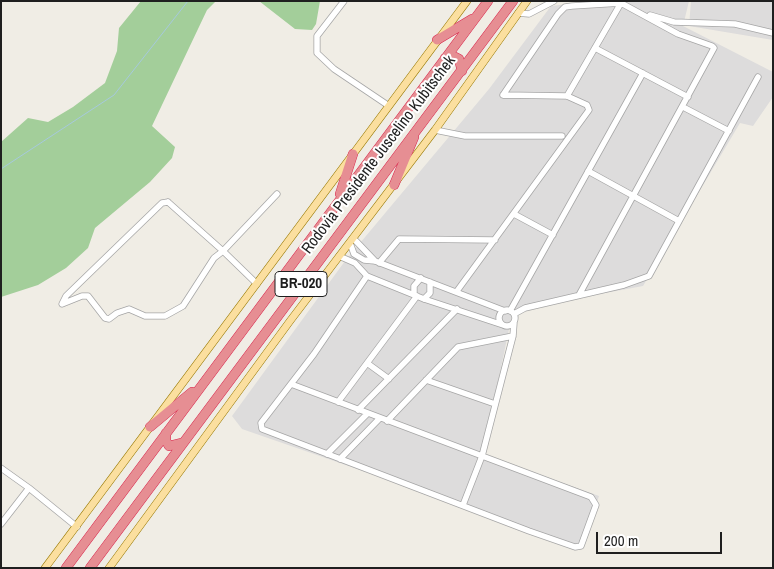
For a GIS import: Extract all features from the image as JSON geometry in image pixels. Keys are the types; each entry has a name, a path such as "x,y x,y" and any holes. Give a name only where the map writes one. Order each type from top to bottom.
{"highway":[{"name":"Rodovia Presidente Juscelino Kubitschek","path":"66,568 488,1"},
{"name":"Rodovia Presidente Juscelino Kubitschek","path":"90,568 182,442 513,1"},
{"path":"437,40 477,16"},
{"path":"445,58 456,57 461,62 462,71"},
{"path":"394,185 420,125"},
{"path":"338,201 353,154"},
{"path":"150,427 202,384"},
{"path":"166,433 166,441 170,446 177,446 182,442"},
{"path":"146,460 152,456 157,457 160,463 160,472"}],"main road":[{"path":"45,568 467,1"},
{"path":"110,568 338,258 435,130 527,1"}],"street":[{"path":"344,1 317,36 317,53 334,69 389,106"},
{"path":"518,13 529,14 554,1"},
{"path":"457,291 588,112 587,105 567,96 504,95 565,7 593,3 621,3 678,34 712,46 713,52 579,295"},
{"path":"567,96 621,3"},
{"path":"638,12 674,22 728,23 773,33"},
{"path":"595,48 688,97"},
{"path":"510,312 643,73"},
{"path":"513,336 499,318 510,312 649,276 758,77"},
{"path":"683,107 728,131"},
{"path":"435,130 465,136 562,136"},
{"path":"588,171 679,221"},
{"path":"257,284 223,252 172,204 162,203 66,296 62,303 64,305 82,296 88,296 100,313 109,319 117,313 129,309 145,316 171,314 187,301 195,284 206,272 214,258 223,252 277,194"},
{"path":"514,214 553,235"},
{"path":"377,262 400,239 495,240"},
{"path":"352,240 353,252 366,275"},
{"path":"352,240 377,262"},
{"path":"338,258 350,263 366,275 424,299 505,326 514,323"},
{"path":"338,258 359,262 377,262 510,312 514,323 513,336 482,456 463,505"},
{"path":"291,384 593,498 596,505 582,543 575,548 261,428 260,424 291,384 366,275"},
{"path":"338,402 416,295 414,286 420,278"},
{"path":"424,299 430,293 430,282"},
{"path":"358,410 457,309"},
{"path":"386,421 461,345 513,336"},
{"path":"367,363 389,379"},
{"path":"426,380 495,404"},
{"path":"327,454 367,414"},
{"path":"340,459 379,418"},
{"path":"1,468 33,489 77,527"},
{"path":"1,524 29,488"}],"shaded area":[{"path":"594,1 689,1 683,26 773,72 773,97 753,126 740,123 643,286 513,310 483,454 599,496 582,547 242,429 232,416 345,261 489,89 551,6"},
{"path":"691,1 773,1 773,40 689,26"}],"green space":[{"path":"141,1 216,1 207,10 152,126 175,147 172,158 150,182 95,228 88,248 66,268 38,285 1,297 1,142 28,118 48,122 73,107 105,83 117,51 119,28"},
{"path":"259,1 320,1 316,24 312,30 295,29"}],"waterway":[{"path":"1,169 114,95 188,1"}]}
